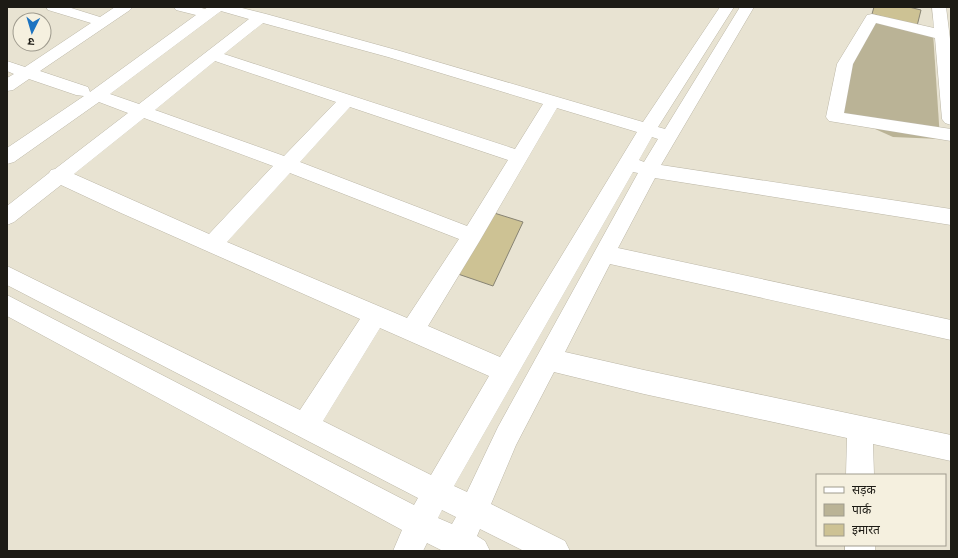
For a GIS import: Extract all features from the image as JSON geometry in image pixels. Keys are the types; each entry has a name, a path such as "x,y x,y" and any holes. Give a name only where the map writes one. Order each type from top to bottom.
{"street":[{"path":"53,7 102,22"},
{"path":"7,86 125,7"},
{"path":"222,7 552,101 668,136"},
{"path":"7,305 420,524 462,548 472,510 507,436 548,358 668,136 747,7"},
{"path":"939,7 951,112"},
{"path":"408,551 436,492 505,371 721,8"},
{"path":"7,157 199,9"},
{"path":"7,217 58,175 261,17"},
{"path":"942,35 872,18 845,64 834,117 951,135"},
{"path":"213,55 519,157"},
{"path":"7,66 141,111 286,164 472,236"},
{"path":"7,140 89,93"},
{"path":"212,244 347,100"},
{"path":"412,331 472,236 552,101"},
{"path":"629,164 649,170 951,217"},
{"path":"58,175 128,208 505,371"},
{"path":"605,254 951,330"},
{"path":"7,275 555,551"},
{"path":"305,426 375,315"},
{"path":"548,358 644,382 951,448"},
{"path":"860,429 860,474"}],"green space":[{"path":"872,18 933,33 940,139 893,137 855,120 831,104"}],"building":[{"path":"874,7 909,7 921,10 917,26 872,14"},
{"path":"491,212 523,222 493,286 458,274"}]}
